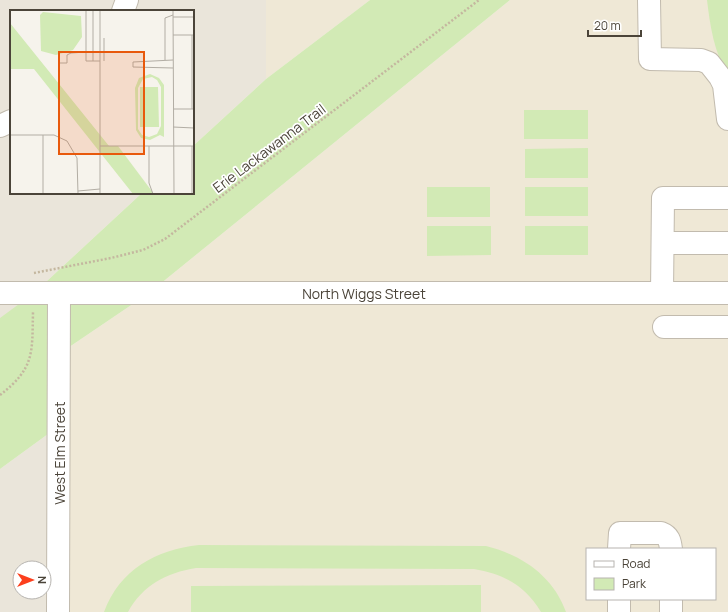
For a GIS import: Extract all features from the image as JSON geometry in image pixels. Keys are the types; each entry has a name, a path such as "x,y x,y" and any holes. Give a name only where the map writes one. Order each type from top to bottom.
{"street":[{"path":"123,10 127,0"},
{"path":"649,0 650,59 706,61 720,77 724,85 728,119"},
{"path":"0,126 10,121"},
{"path":"662,293 663,198 728,198"},
{"path":"662,243 728,243"},
{"name":"North Wiggs Street","path":"0,293 728,293"},
{"name":"West Elm Street","path":"58,612 59,293"},
{"path":"690,327 691,293"},
{"path":"664,327 728,327"},
{"path":"619,548 620,533 661,533 666,535 670,541 671,548"},
{"path":"619,600 619,612"},
{"path":"671,600 671,612"}],"path":[{"name":"Erie Lackawanna Trail","path":"34,279 34,272 111,258 144,250 165,239 479,0"},
{"path":"0,396 13,385 25,371 32,352 33,308"}],"shaded area":[{"path":"0,0 266,0 266,79 194,145 194,10 10,10 10,194 141,194 34,293 0,319"},
{"path":"266,0 370,0 266,79"},
{"path":"510,0 728,0 728,612 57,612 53,358 149,293"},
{"path":"59,426 57,612 0,612 0,469"}],"green space":[{"path":"370,0 510,0 149,293 53,358 59,426 0,469 0,318 34,293 141,194 194,194 194,145 266,79"},
{"path":"707,0 728,0 728,75 719,58 716,48 711,29"},
{"path":"524,110 588,110 588,139 524,139"},
{"path":"588,148 588,178 525,178 525,149"},
{"path":"427,187 490,187 490,217 427,217"},
{"path":"525,187 588,187 588,216 525,216"},
{"path":"427,226 491,226 491,255 427,256"},
{"path":"525,226 588,226 588,255 525,255"},
{"path":"199,545 486,546 512,555 535,569 553,588 566,612 541,612 528,595 512,582 494,574 474,569 196,568 175,573 156,582 141,594 128,612 104,612 111,597 120,584 141,564 168,552"},
{"path":"481,585 481,612 191,612 191,586"}]}
